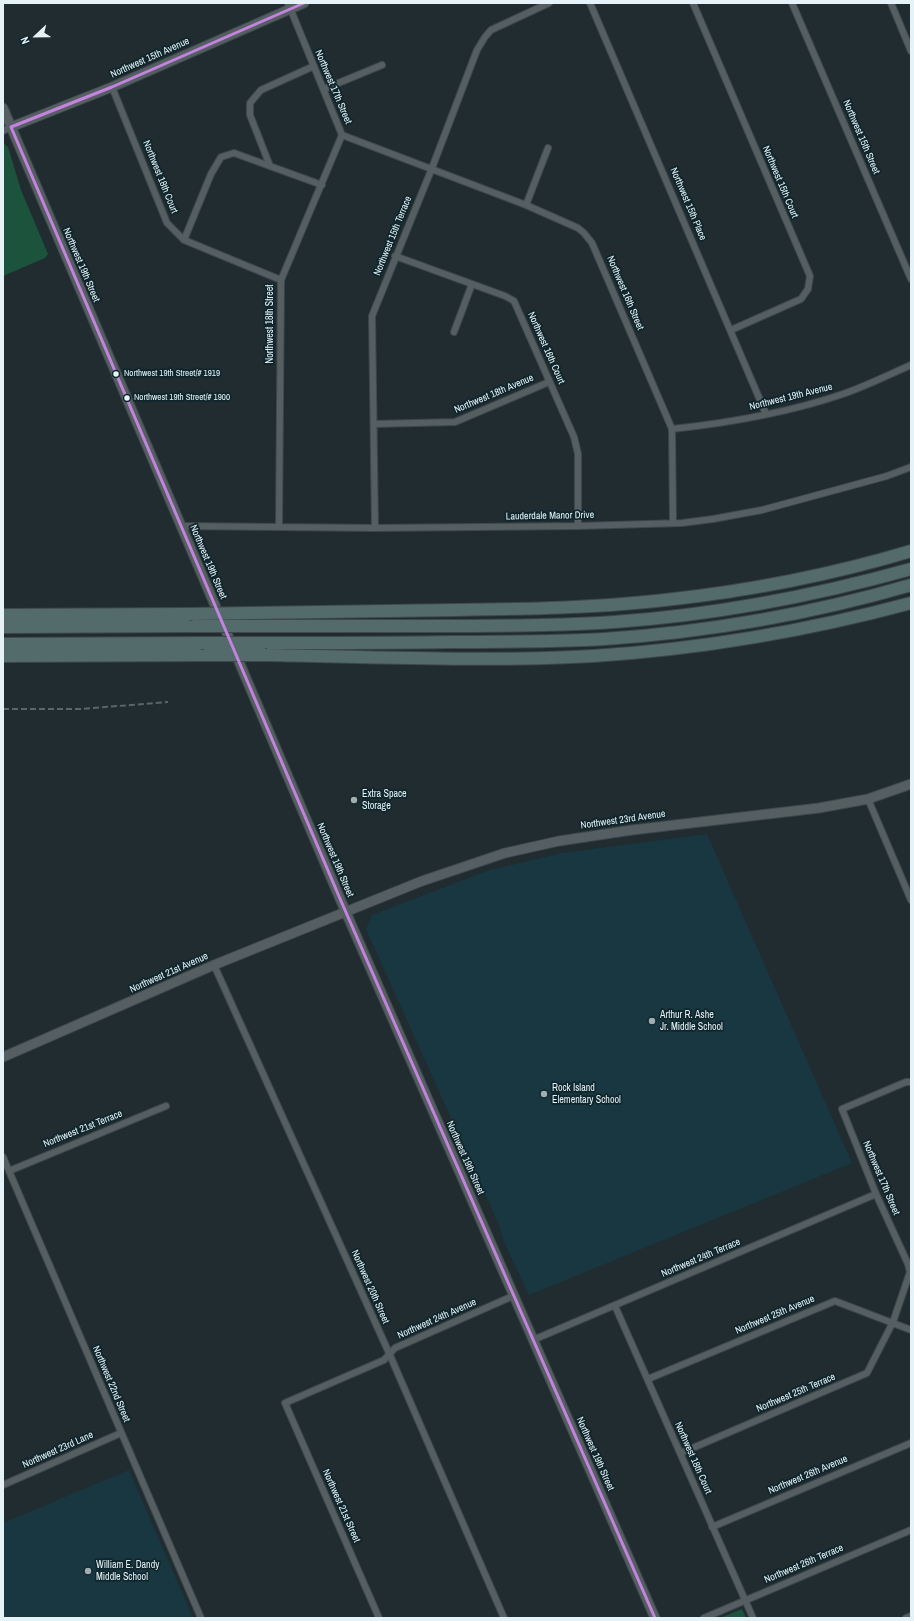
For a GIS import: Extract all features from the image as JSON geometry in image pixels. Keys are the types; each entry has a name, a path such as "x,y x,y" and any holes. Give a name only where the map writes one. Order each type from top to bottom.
{"highway":[{"path":"3,615 538,609 633,603 690,597 765,586 822,574 911,552"},
{"path":"3,627 531,625 634,620 692,614 767,602 843,587 911,568"},
{"path":"3,644 533,642 630,637 708,628 758,620 815,609 884,593 911,585"},
{"path":"773,634 884,593"},
{"path":"3,656 267,655 489,658 565,657 672,649 773,634 851,618 911,602"}],"street":[{"name":"Northwest 15th Avenue","path":"7,129 112,87 289,6 304,3"},
{"name":"Northwest 15th Terrace","path":"375,528 372,316 432,168 477,50 491,30 550,3"},
{"name":"Northwest 15th Place","path":"590,3 766,414"},
{"name":"Northwest 15th Court","path":"693,3 810,276 808,289 801,299 731,330"},
{"name":"Northwest 15th Street","path":"792,3 911,279"},
{"path":"891,3 911,51"},
{"name":"Northwest 17th Street","path":"289,6 342,135 432,168"},
{"path":"324,89 382,65"},
{"path":"270,166 250,115 250,103 260,90 314,66"},
{"name":"Northwest 18th Court","path":"112,87 167,223 184,240 281,280"},
{"name":"Northwest 19th Street","path":"3,108 7,129 181,526 346,912 513,1296 655,1618"},
{"name":"Northwest 18th Street","path":"279,526 281,280 342,135"},
{"path":"526,205 548,148"},
{"path":"184,240 211,174 221,157 234,154 322,185"},
{"name":"Northwest 16th Street","path":"432,168 526,205 578,228 592,243 672,429 673,523"},
{"name":"Northwest 16th Court","path":"396,256 514,301 574,436 578,454 578,526"},
{"path":"454,332 472,284"},
{"name":"Northwest 19th Avenue","path":"672,429 717,424 766,414 843,394 911,366"},
{"name":"Northwest 18th Avenue","path":"374,424 455,422 550,382"},
{"name":"Lauderdale Manor Drive","path":"181,526 375,528 578,526 673,523 713,519 762,510 887,476 911,467"},
{"name":"Northwest 23rd Avenue","path":"346,912 422,881 505,853 559,841 693,822 819,808 868,799 911,784"},
{"path":"868,799 911,900"},
{"name":"Northwest 21st Avenue","path":"3,1058 214,965 346,912"},
{"name":"Northwest 20th Street","path":"214,965 389,1353 504,1618"},
{"name":"Northwest 17th Street","path":"893,1322 910,1272 908,1264 876,1194 842,1109 906,1082 911,1082"},
{"name":"Northwest 21st Terrace","path":"9,1171 166,1106"},
{"name":"Northwest 22nd Street","path":"3,1157 201,1618"},
{"name":"Northwest 24th Terrace","path":"533,1340 876,1194"},
{"name":"Northwest 24th Avenue","path":"285,1403 384,1360 395,1348 513,1296"},
{"name":"Northwest 25th Avenue","path":"648,1379 835,1301 911,1330"},
{"name":"Northwest 18th Court","path":"615,1306 753,1618"},
{"name":"Northwest 25th Terrace","path":"681,1453 866,1374 893,1322"},
{"name":"Northwest 21st Street","path":"285,1403 379,1618"},
{"name":"Northwest 23rd Lane","path":"3,1485 121,1433"},
{"name":"Northwest 26th Avenue","path":"712,1526 911,1442"},
{"name":"Northwest 26th Terrace","path":"704,1618 911,1530"},
{"path":"906,1618 911,1616"}],"shaded area":[{"path":"707,834 852,1163 529,1295 504,1242 499,1225 366,929 372,915 487,871 562,853"},
{"name":"William E. Dandy Middle School","path":"129,1470 193,1618 3,1618 3,1523"}],"green space":[{"path":"3,143 8,147 21,190 48,254 45,258 3,276"},
{"path":"742,1609 746,1618 720,1618"}],"railway":[{"path":"3,709 81,709 168,702"}],"transit line":[{"path":"304,3 112,87 11,127 341,901 655,1618"}],"place":[{"name":"Northwest 19th Street/# 1919","path":"116,374"},
{"name":"Northwest 19th Street/# 1900","path":"127,398"},
{"name":"Extra Space Storage","path":"354,800"},
{"name":"Arthur R. Ashe Jr. Middle School","path":"652,1021"},
{"name":"Rock Island Elementary School","path":"544,1094"},
{"name":"William E. Dandy Middle School","path":"88,1571"}]}
